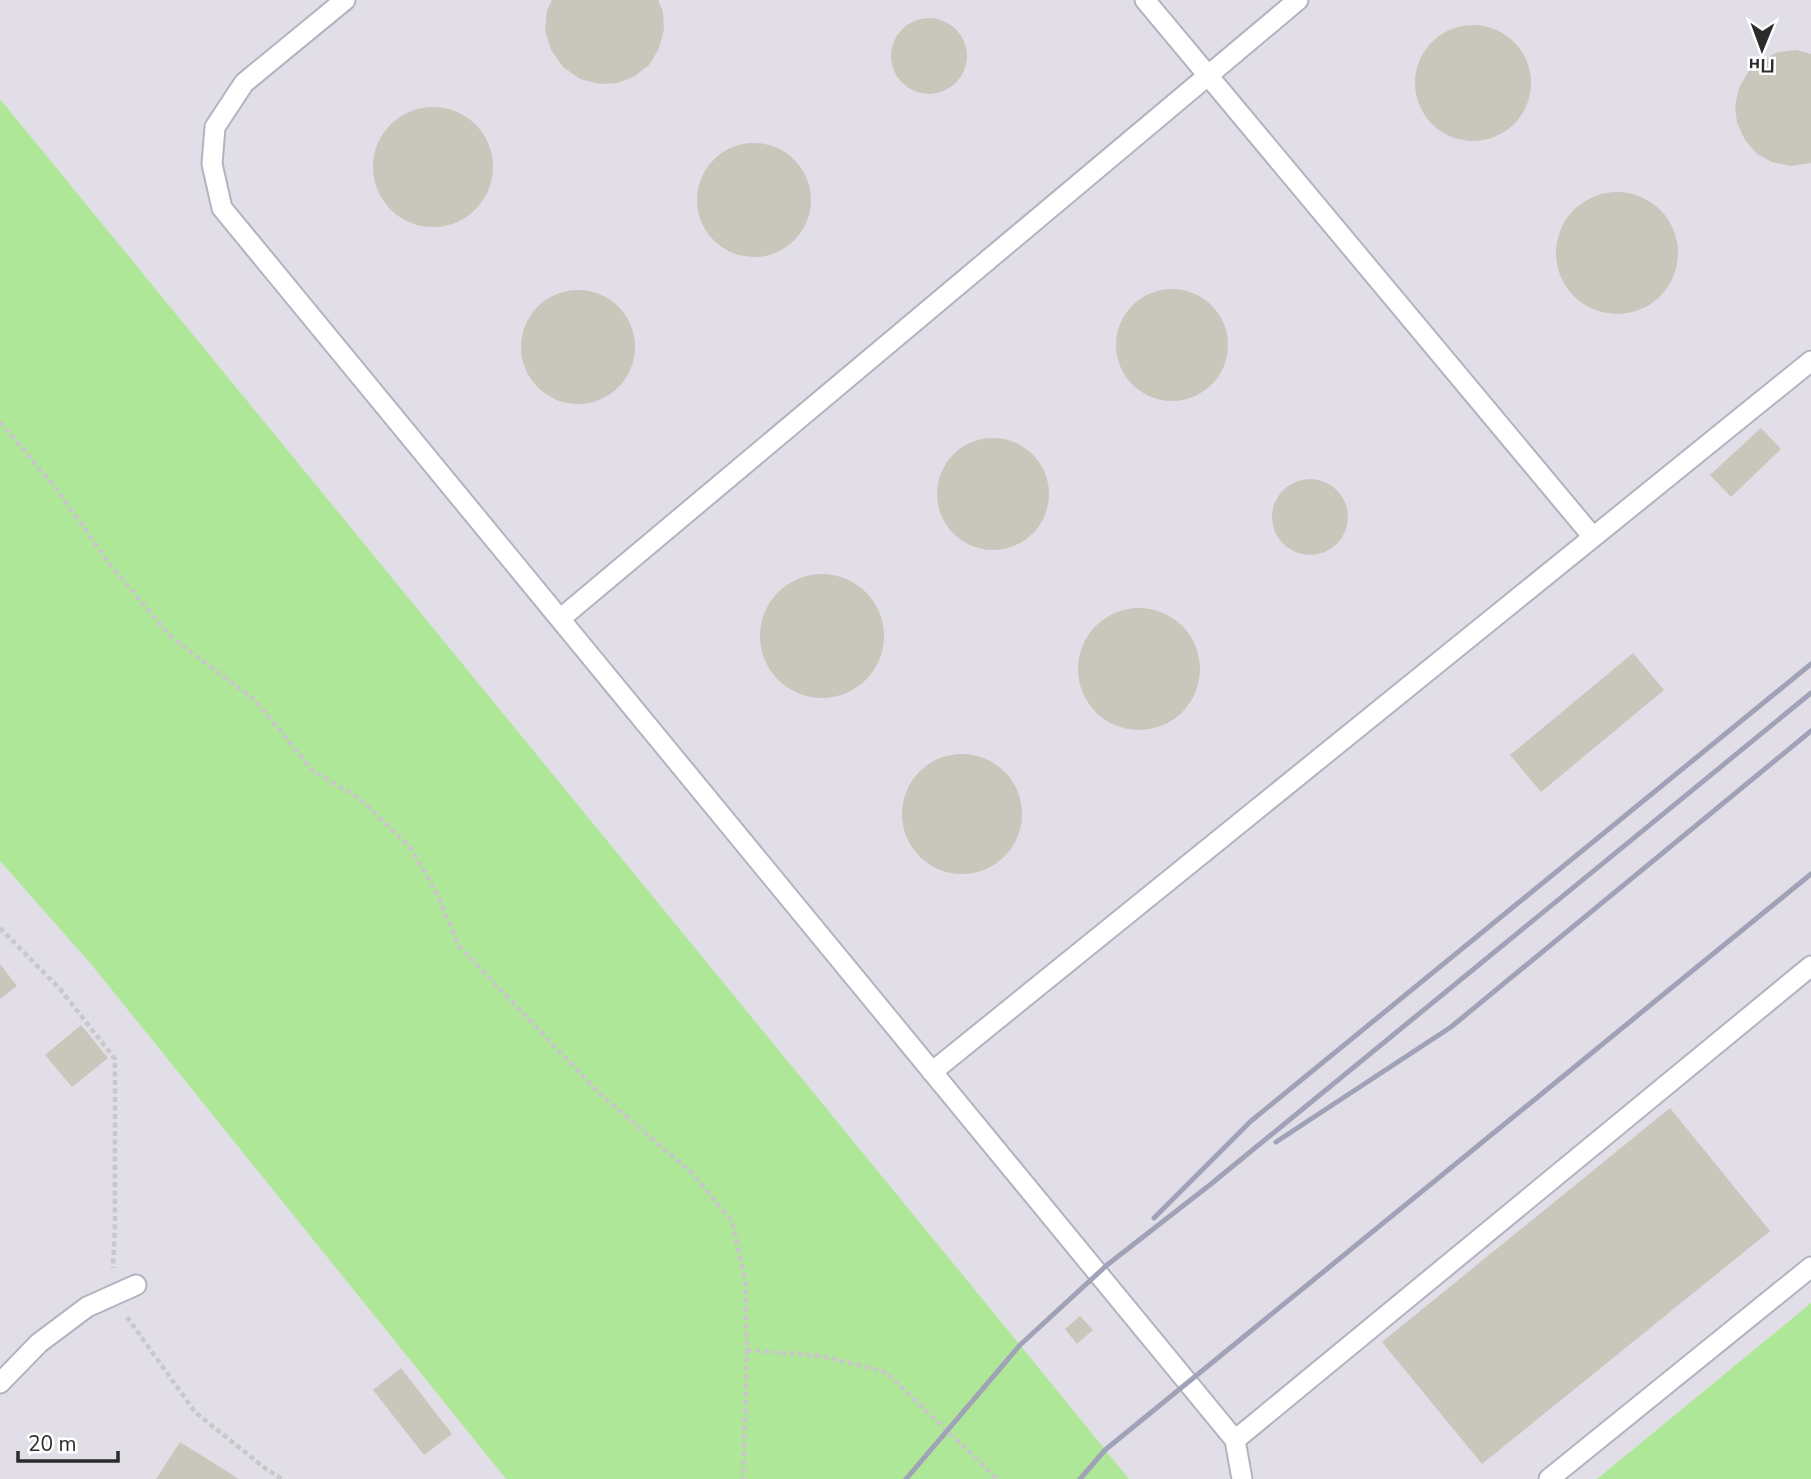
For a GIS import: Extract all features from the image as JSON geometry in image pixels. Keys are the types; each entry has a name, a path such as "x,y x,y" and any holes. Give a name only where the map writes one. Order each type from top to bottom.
{"lane":[{"path":"345,0 244,83 215,127 212,164 222,208 1235,1440 1242,1479"},
{"path":"1145,0 1593,537"},
{"path":"560,619 1298,0"},
{"path":"932,1072 1811,360"},
{"path":"1235,1440 1811,967"},
{"path":"1549,1479 1811,1267"},
{"path":"0,1383 39,1343 86,1307 136,1285"}],"path":[{"path":"0,422 55,487 109,563 170,636 255,700 313,771 359,798 411,848 437,894 459,946 599,1093 691,1172 732,1221 746,1280 743,1479"},
{"path":"0,928 61,990 115,1059 115,1223 111,1296 195,1412 282,1479"},
{"path":"747,1350 822,1356 886,1372 998,1479"}],"shaded area":[{"path":"0,0 1811,0 1811,1303 1597,1479 1129,1479 0,99"},
{"path":"0,861 91,964 506,1479 0,1479"}],"green space":[{"path":"0,99 1129,1479 506,1479 91,964 0,861"},
{"path":"1811,1303 1811,1479 1597,1479"}],"building":[{"path":"552,0 658,0 663,12 664,30 659,48 650,64 635,76 618,83 600,84 580,79 563,67 551,50 545,31 547,10"},
{"path":"922,18 936,18 950,24 961,35 967,56 964,71 956,83 936,94 922,94 908,88 897,77 891,63 891,49 897,35 908,24"},
{"path":"1473,25 1495,29 1514,42 1527,61 1531,83 1527,105 1514,124 1495,137 1473,141 1451,137 1432,124 1419,105 1415,83 1419,61 1432,42 1451,29"},
{"path":"1796,50 1811,54 1811,163 1790,166 1772,162 1757,154 1745,140 1737,123 1735,106 1739,88 1748,72 1762,60 1778,52"},
{"path":"433,107 456,112 475,125 488,144 493,167 488,190 475,209 456,222 433,227 410,222 391,209 378,190 373,167 378,144 391,125 410,112"},
{"path":"754,143 776,147 786,152 802,168 807,178 811,200 807,222 802,232 786,248 776,253 754,257 732,253 722,248 706,232 701,222 697,200 701,178 706,168 722,152 732,147"},
{"path":"1617,192 1640,197 1660,210 1673,230 1678,253 1673,276 1660,296 1640,309 1617,314 1594,309 1574,296 1561,276 1556,253 1561,230 1574,210 1594,197"},
{"path":"1172,289 1193,293 1212,305 1224,324 1228,345 1224,366 1212,385 1193,397 1172,401 1151,397 1132,385 1120,366 1116,345 1120,324 1132,305 1151,293"},
{"path":"578,290 600,295 618,307 630,325 635,347 630,369 618,387 600,399 578,404 556,399 538,387 526,369 521,347 526,325 538,307 556,295"},
{"path":"1761,428 1781,449 1731,497 1710,475"},
{"path":"993,438 1014,443 1032,455 1044,473 1049,494 1044,515 1032,533 1014,545 993,550 972,545 954,533 942,515 937,494 942,473 954,455 972,443"},
{"path":"1303,479 1317,479 1331,485 1342,496 1348,517 1345,532 1337,544 1317,555 1303,555 1289,549 1278,538 1272,524 1272,510 1278,496 1289,485"},
{"path":"822,574 846,579 865,593 879,612 884,636 879,660 865,679 846,693 822,698 798,693 779,679 765,660 760,636 765,612 779,593 798,579"},
{"path":"1139,608 1162,613 1182,626 1195,646 1200,669 1195,692 1182,712 1162,725 1139,730 1116,725 1096,712 1083,692 1078,669 1083,646 1096,626 1116,613"},
{"path":"1633,653 1664,690 1541,792 1510,755"},
{"path":"962,754 985,759 1004,772 1017,791 1022,814 1017,837 1004,856 985,869 962,874 939,869 920,856 907,837 902,814 907,791 920,772 939,759"},
{"path":"0,964 17,986 0,999"},
{"path":"81,1025 108,1058 72,1087 45,1055"},
{"path":"1670,1108 1770,1231 1482,1464 1382,1342"},
{"path":"1080,1316 1093,1330 1077,1344 1065,1329"},
{"path":"401,1368 452,1434 424,1455 373,1390"},
{"path":"180,1442 239,1479 156,1479"}],"railway":[{"path":"1154,1218 1251,1121 1811,664"},
{"path":"906,1479 1020,1345 1107,1265 1211,1184 1811,693"},
{"path":"1276,1142 1451,1027 1811,731"},
{"path":"1080,1479 1105,1450 1811,874"}]}
